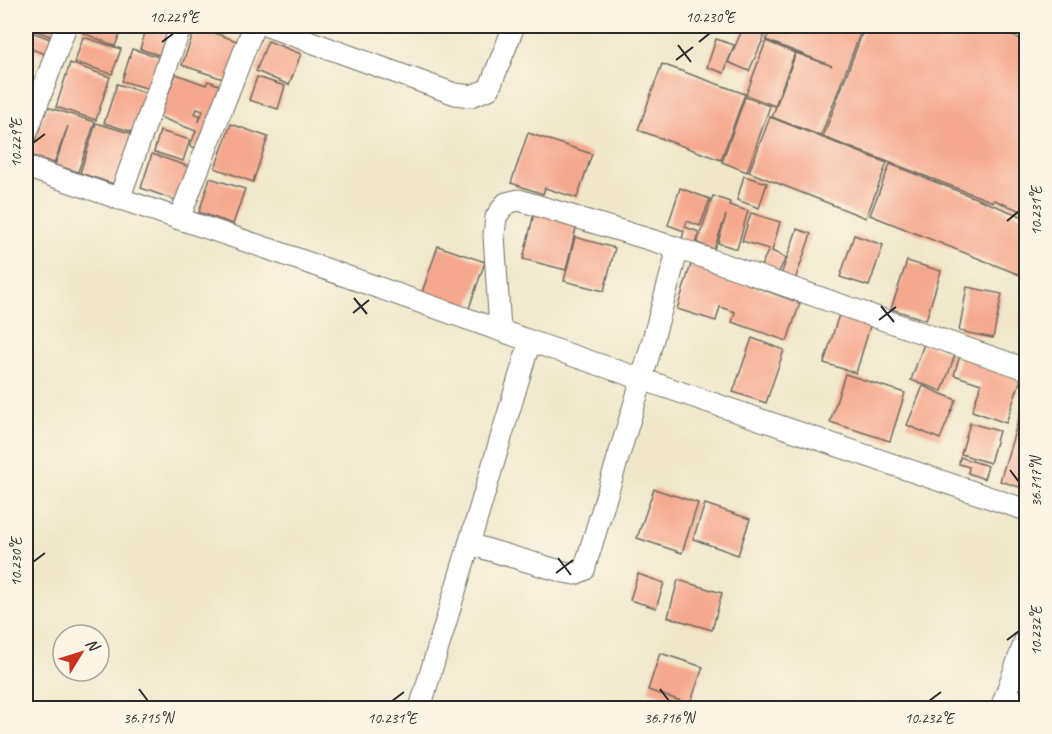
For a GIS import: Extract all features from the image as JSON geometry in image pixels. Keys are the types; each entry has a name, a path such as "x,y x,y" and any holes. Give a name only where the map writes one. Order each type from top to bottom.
{"street":[{"path":"26,135 66,26"},
{"path":"119,199 181,26"},
{"path":"179,219 254,26"},
{"path":"267,26 454,94 471,96 489,89 514,26"},
{"path":"26,167 1026,510"},
{"path":"500,330 494,234 496,217 506,203 519,200 671,246 1026,369"},
{"path":"469,544 564,572 575,573 584,570 642,379 676,256 671,246"},
{"path":"420,708 530,341"},
{"path":"1026,638 1003,702 1026,705"}],"building":[{"path":"26,26 60,26 55,38"},
{"path":"83,26 123,26 115,46 81,32"},
{"path":"129,26 145,26 143,31"},
{"path":"147,26 179,26 169,58 140,49"},
{"path":"196,26 242,43 229,81 182,65"},
{"path":"744,26 769,26 749,71 728,62"},
{"path":"772,26 863,26 821,136 772,117 796,53 832,66 766,40"},
{"path":"865,26 987,26 1026,41 1026,213 823,137"},
{"path":"26,30 59,42 53,57 26,47"},
{"path":"83,37 121,49 112,74 75,62"},
{"path":"716,39 734,45 724,73 707,67"},
{"path":"268,41 301,54 289,85 256,71"},
{"path":"766,41 795,53 775,106 746,95"},
{"path":"132,49 166,59 157,91 122,81"},
{"path":"70,63 110,77 96,120 56,107"},
{"path":"662,64 745,94 721,160 638,130"},
{"path":"176,74 206,85 208,81 227,88 201,150 190,146 196,131 159,117","holes":["197,109 203,111 199,122 200,115 195,114"]},
{"path":"26,76 41,80 34,104 26,101"},
{"path":"257,77 285,86 278,109 249,100"},
{"path":"117,84 153,95 140,134 104,123"},
{"path":"745,97 770,106 747,172 722,162"},
{"path":"47,107 95,122 78,172 55,165 68,126 54,163 30,155"},
{"path":"770,117 887,163 866,218 749,172"},
{"path":"96,123 140,136 123,187 80,173"},
{"path":"231,124 268,137 253,182 215,168"},
{"path":"160,131 190,140 183,161 154,152"},
{"path":"528,133 592,154 577,198 545,188 543,194 511,183"},
{"path":"152,154 196,169 184,203 141,188"},
{"path":"890,164 1026,218 1026,260 1020,275 870,215"},
{"path":"744,176 767,183 759,208 737,200"},
{"path":"210,178 245,189 233,224 199,212"},
{"path":"680,188 710,199 700,226 687,221 685,227 699,232 695,248 681,243 684,231 668,225"},
{"path":"713,196 730,202 729,205 748,211 737,249 718,243 726,215 714,249 697,243"},
{"path":"535,209 578,220 566,270 523,259"},
{"path":"751,213 780,222 772,251 786,258 775,279 759,270 769,249 742,241"},
{"path":"797,229 811,234 795,280 781,275"},
{"path":"854,235 883,245 869,286 840,277"},
{"path":"575,237 615,248 604,291 564,281"},
{"path":"438,246 485,262 467,314 420,298"},
{"path":"692,261 746,278 745,283 800,303 787,341 732,322 735,312 720,307 716,321 677,309"},
{"path":"907,261 941,271 926,320 891,309"},
{"path":"967,287 1002,294 993,338 959,331"},
{"path":"840,311 872,320 856,373 824,363"},
{"path":"752,338 784,350 766,403 733,392"},
{"path":"924,344 955,355 942,391 911,380"},
{"path":"961,352 1022,376 1006,423 972,411 981,384 954,375"},
{"path":"845,374 905,393 890,441 830,422"},
{"path":"923,386 956,400 940,439 907,425"},
{"path":"1026,395 1026,489 1000,481"},
{"path":"970,423 999,431 990,463 961,454"},
{"path":"960,457 988,466 984,479 968,473 969,467 959,464"},
{"path":"654,489 698,503 682,553 637,538"},
{"path":"705,504 750,519 738,555 693,539"},
{"path":"638,574 664,583 656,608 630,600"},
{"path":"678,580 722,593 712,630 668,617"},
{"path":"660,653 703,667 690,704 648,690"}]}
